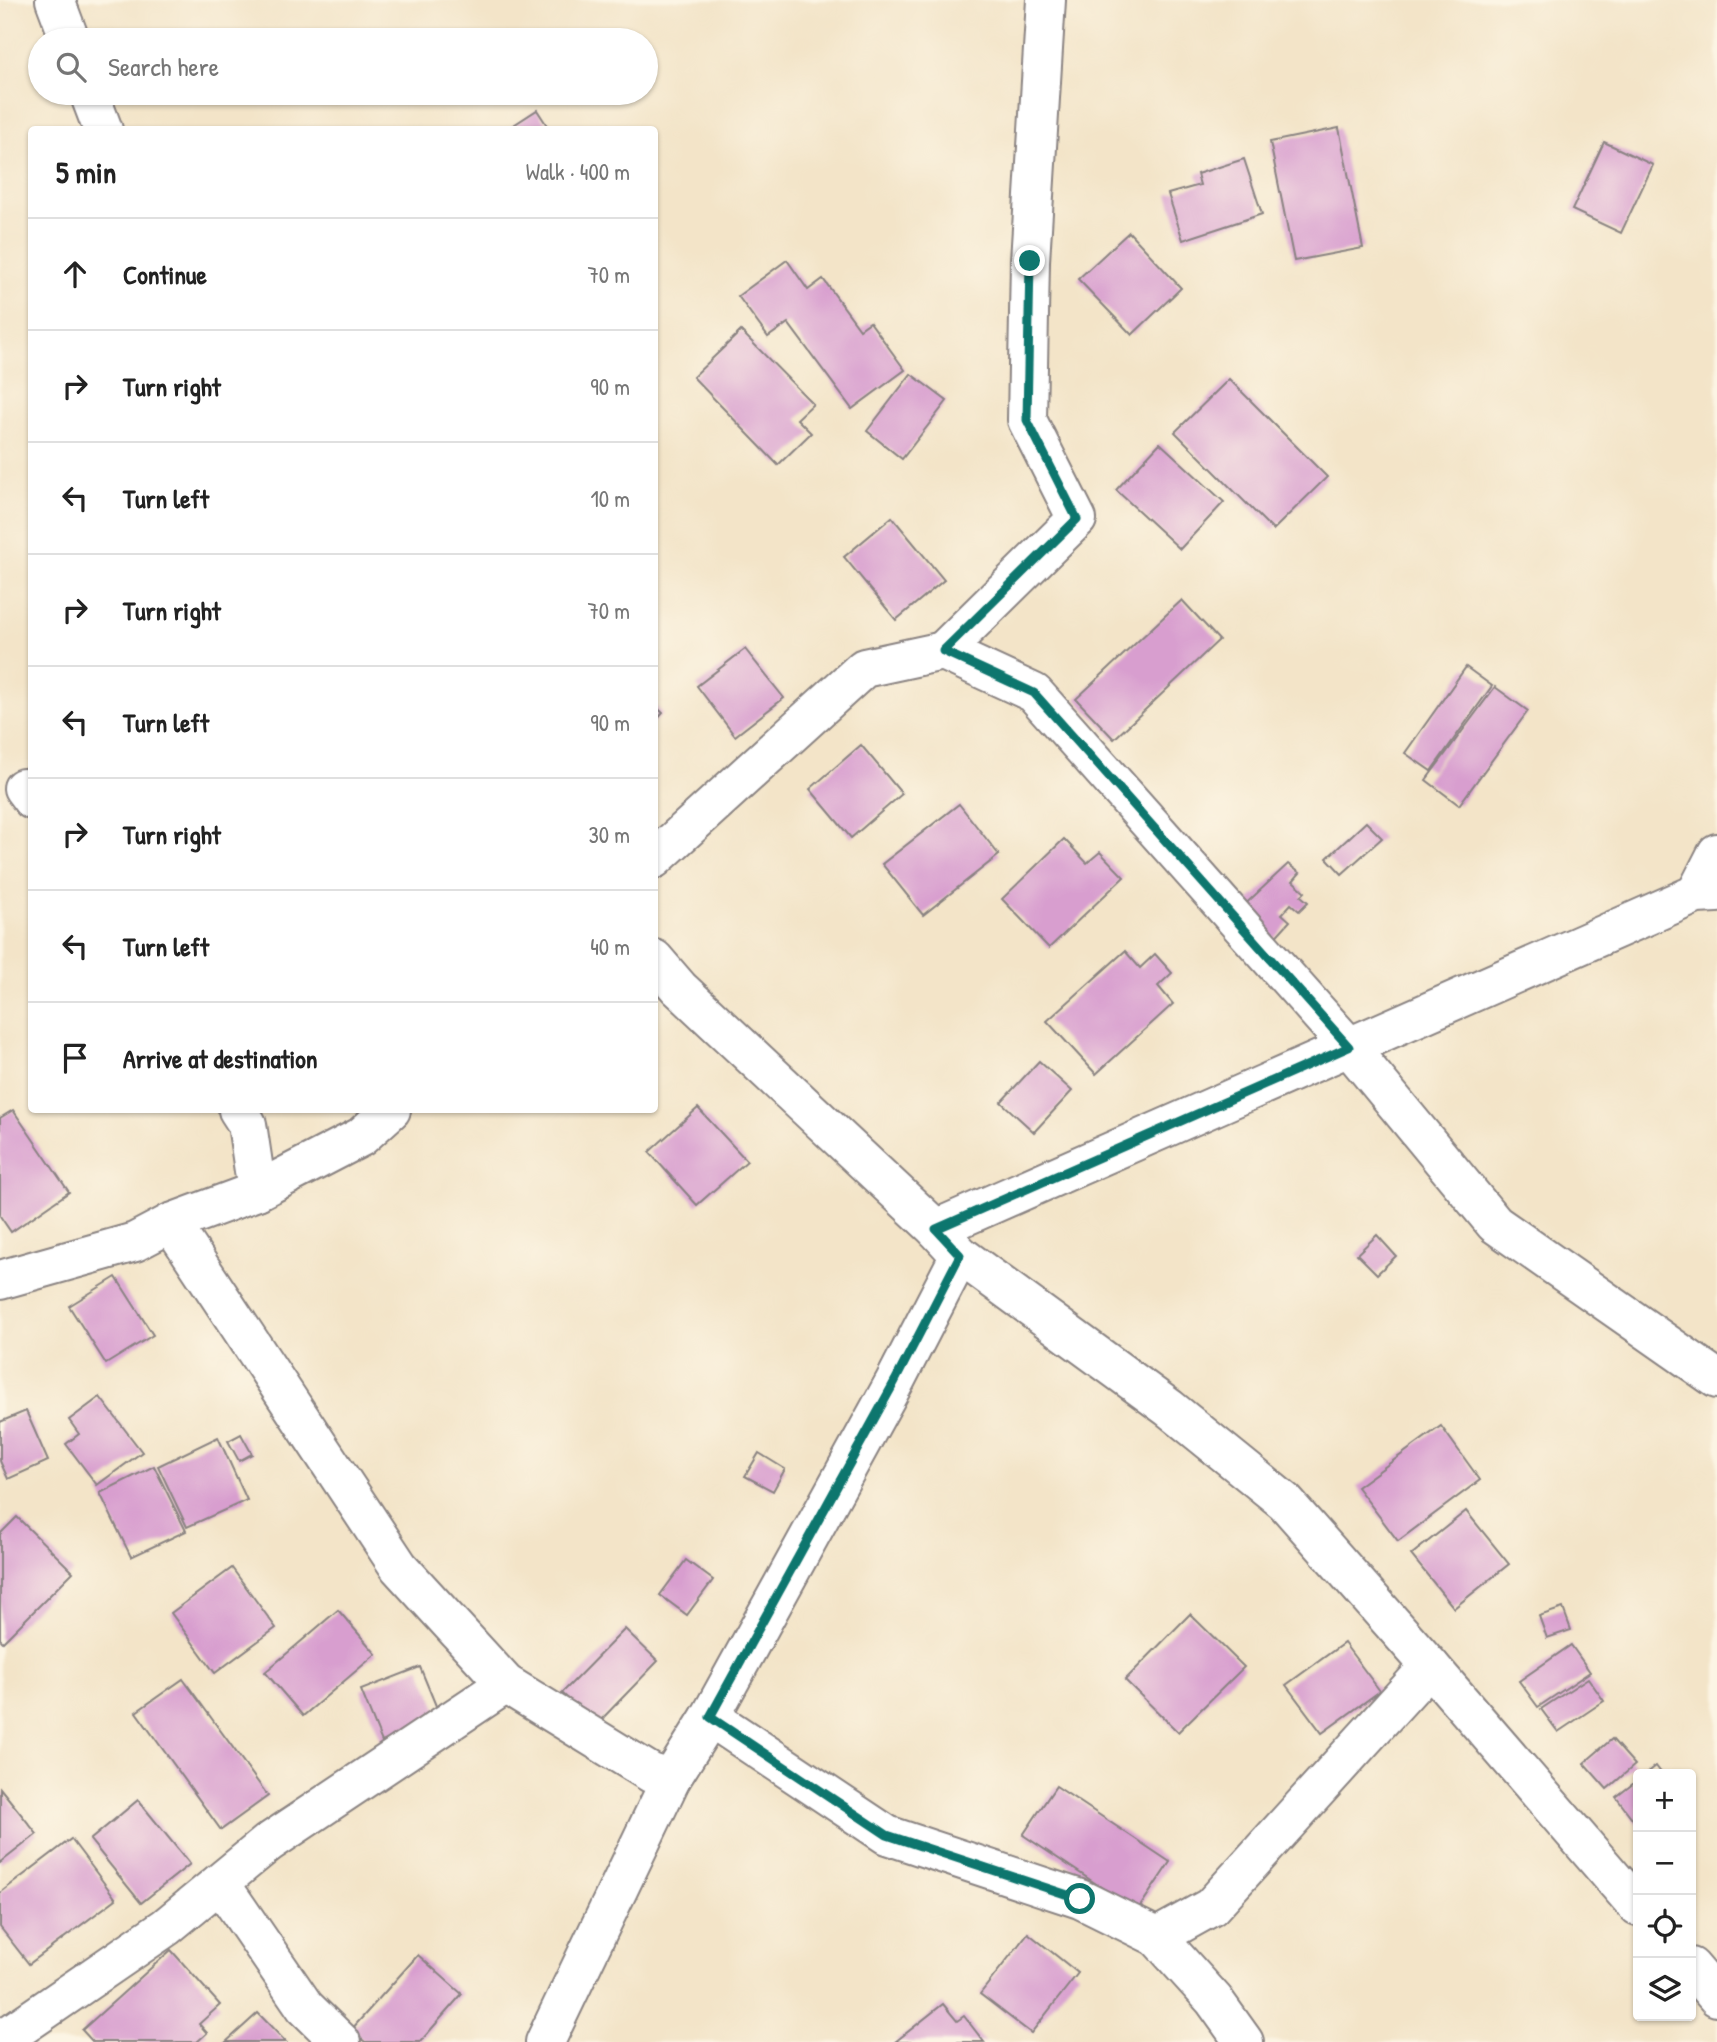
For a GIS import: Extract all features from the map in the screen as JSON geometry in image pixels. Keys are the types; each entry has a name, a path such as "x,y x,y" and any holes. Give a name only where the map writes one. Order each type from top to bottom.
{"street":[{"path":"55,0 66,28"},
{"path":"658,855 864,668 943,651 1077,519 1027,420 1030,261 1046,0"},
{"path":"94,105 101,126"},
{"path":"943,651 1034,693 1349,1047 1495,1224 1717,1379"},
{"path":"545,2042 671,1779 710,1717 895,1381 948,1242 1349,1047 1706,894 1717,853"},
{"path":"658,964 679,988 948,1242 1169,1408 1285,1502 1633,1901"},
{"path":"240,1113 247,1124 257,1191"},
{"path":"0,1280 135,1242 171,1223 257,1191 361,1137 388,1113"},
{"path":"171,1223 398,1567 506,1684 651,1773 671,1779"},
{"path":"1157,1937 1211,1907 1430,1666"},
{"path":"0,2040 166,1927 268,1843 506,1684"},
{"path":"710,1717 887,1835 1080,1899 1157,1937 1214,2000 1244,2042"},
{"path":"220,1883 305,2007 341,2042"},
{"path":"1696,1973 1717,1997"}],"building":[{"path":"537,110 547,126 512,126"},
{"path":"1339,128 1363,248 1294,261 1270,142"},
{"path":"1604,142 1653,165 1621,233 1572,210"},
{"path":"1244,159 1262,214 1183,240 1168,194 1200,185 1197,174"},
{"path":"1129,232 1181,288 1132,335 1078,279"},
{"path":"787,260 808,290 823,279 860,329 870,322 905,370 852,409 788,323 768,337 738,296"},
{"path":"741,331 813,404 797,419 811,433 778,465 693,377"},
{"path":"911,374 947,401 902,459 867,431"},
{"path":"1229,379 1327,477 1273,530 1175,432"},
{"path":"1160,443 1224,502 1180,549 1116,490"},
{"path":"892,517 944,580 896,620 844,557"},
{"path":"1182,600 1219,640 1114,739 1076,699"},
{"path":"745,649 784,698 735,736 697,686"},
{"path":"1466,667 1492,686 1431,771 1405,753"},
{"path":"1495,687 1528,711 1459,805 1426,780"},
{"path":"861,745 902,794 851,838 810,789"},
{"path":"959,804 999,855 923,915 882,864"},
{"path":"1366,822 1382,838 1342,874 1327,858"},
{"path":"1064,839 1087,863 1100,852 1124,877 1049,948 1002,899"},
{"path":"1288,864 1300,873 1293,881 1305,892 1301,896 1308,902 1299,911 1291,904 1282,914 1290,921 1271,942 1238,911"},
{"path":"1125,951 1140,968 1155,954 1172,973 1158,986 1173,1004 1096,1074 1047,1021"},
{"path":"1039,1061 1072,1091 1034,1132 1001,1102"},
{"path":"698,1108 747,1161 697,1205 649,1152"},
{"path":"13,1110 69,1192 11,1232 0,1216 0,1118"},
{"path":"1377,1235 1396,1256 1377,1274 1357,1254"},
{"path":"116,1277 153,1335 106,1364 69,1306"},
{"path":"100,1397 142,1452 97,1485 66,1444 79,1434 69,1420"},
{"path":"26,1411 48,1461 8,1479 0,1461 0,1422"},
{"path":"1441,1426 1480,1480 1398,1541 1357,1487"},
{"path":"241,1434 252,1454 239,1461 228,1441"},
{"path":"218,1437 247,1500 187,1527 158,1466"},
{"path":"759,1453 785,1469 773,1491 745,1476"},
{"path":"154,1466 186,1531 131,1557 100,1493"},
{"path":"1466,1511 1509,1564 1454,1608 1411,1555"},
{"path":"17,1517 73,1572 3,1642 0,1639 0,1534"},
{"path":"686,1560 713,1580 687,1615 660,1595"},
{"path":"232,1568 276,1628 215,1673 171,1613"},
{"path":"1563,1608 1571,1630 1547,1638 1539,1616"},
{"path":"338,1610 376,1654 303,1716 265,1672"},
{"path":"1190,1614 1244,1667 1178,1732 1125,1680"},
{"path":"625,1629 658,1661 596,1725 562,1693"},
{"path":"1344,1643 1380,1691 1322,1733 1286,1685"},
{"path":"1571,1645 1590,1672 1538,1707 1519,1681"},
{"path":"420,1667 441,1718 382,1742 361,1690"},
{"path":"1588,1678 1604,1701 1558,1732 1541,1709"},
{"path":"183,1679 268,1796 221,1830 136,1712"},
{"path":"1612,1739 1635,1765 1607,1789 1584,1763"},
{"path":"1633,1784 1633,1819 1616,1797"},
{"path":"1056,1786 1170,1862 1137,1911 1023,1835"},
{"path":"0,1788 37,1834 0,1863"},
{"path":"138,1800 190,1864 141,1903 90,1840"},
{"path":"71,1839 116,1899 29,1964 0,1927 0,1893"},
{"path":"1028,1933 1078,1973 1031,2033 980,1994"},
{"path":"171,1950 220,2005 199,2024 207,2033 197,2042 93,2042 82,2030"},
{"path":"418,1955 462,1994 420,2042 365,2042 351,2030"},
{"path":"943,2004 957,2021 964,2016 984,2042 895,2042"},
{"path":"258,2013 286,2042 226,2042"}],"route":[{"path":"1030,261 1027,420 1077,519 943,651 1034,693 1349,1047 936,1229 960,1255 895,1381 710,1717 887,1835 1080,1899"}]}
